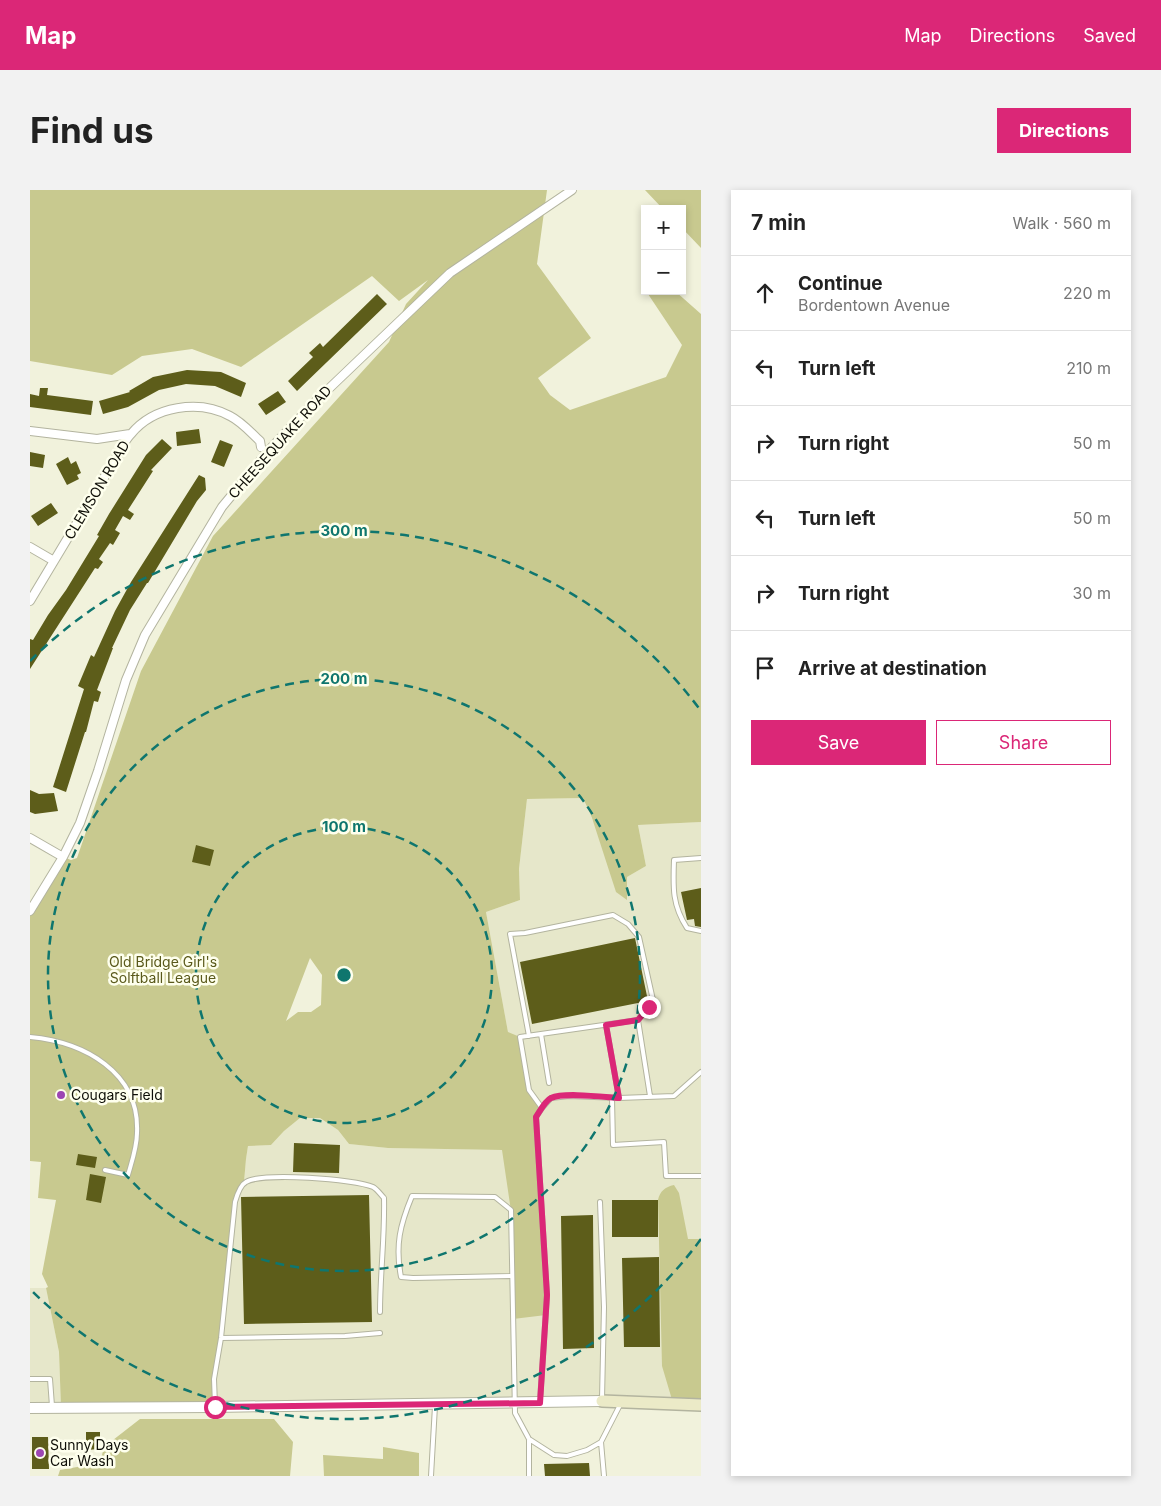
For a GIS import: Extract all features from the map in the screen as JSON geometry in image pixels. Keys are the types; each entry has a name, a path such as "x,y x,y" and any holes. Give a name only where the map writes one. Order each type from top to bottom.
{"main road":[{"path":"602,1401 701,1405"}],"street":[{"name":"CHEESEQUAKE ROAD","path":"30,911 63,857 80,823 137,652 153,620 226,502 269,450 317,400 450,273 572,190"},
{"name":"CLEMSON ROAD","path":"30,601 130,434 145,422 160,413 182,407 200,407 214,410 235,419 260,441 261,447"},
{"path":"30,431 97,439 130,434"},
{"path":"30,547 54,561"},
{"path":"30,838 63,857"},
{"path":"30,1408 435,1403 516,1404 602,1401"}],"lane":[{"path":"701,858 674,860 673,892 681,918 687,928 701,931"},
{"path":"529,1036 510,934 525,934 613,915 628,924 639,937 653,1000 638,1020 606,1025 529,1036 520,1037 529,1090 542,1108"},
{"path":"638,1020 650,1096"},
{"path":"606,1025 619,1098"},
{"path":"541,1034 549,1083"},
{"path":"30,1037 44,1038 92,1054 119,1076 127,1088 136,1111 137,1124 134,1154 128,1174 104,1170"},
{"path":"540,1403 547,1295 536,1117 551,1098 569,1096 619,1098 674,1096 701,1072"},
{"path":"612,1098 613,1145 664,1142 666,1176 701,1176"},
{"path":"215,1407 214,1379 221,1338 235,1202 244,1182 255,1178 340,1180 374,1188 384,1198 385,1217 380,1280 380,1312"},
{"path":"512,1276 401,1277 397,1258 401,1225 412,1196 495,1197 511,1210 515,1413 529,1439 529,1476"},
{"path":"600,1202 604,1307 604,1381 602,1401"},
{"path":"221,1338 345,1336 380,1333"},
{"path":"30,1379 50,1379 52,1408"},
{"path":"604,1476 602,1442 622,1401"},
{"path":"430,1476 435,1403"},
{"path":"529,1439 554,1454 567,1456 587,1450 602,1442"}],"shaded area":[{"path":"583,798 627,899 627,877 646,866 638,825 701,822 701,1247 684,1404 215,1407 214,1379 235,1202 244,1182 248,1146 271,1145 300,1118 320,1118 338,1130 349,1144 388,1148 502,1150 508,1032 486,912 520,900 519,869 527,799"},
{"path":"30,1288 46,1288 59,1352 61,1408 30,1408"}],"green space":[{"name":"Old Bridge Girl's Solftball League","path":"30,190 547,190 537,264 591,338 538,378 550,395 570,410 666,377 682,345 649,295 680,295 701,314 701,822 638,825 646,866 627,877 627,900 616,892 592,818 583,798 527,799 519,869 520,900 486,912 508,1032 520,1037 529,1090 542,1108 536,1117 547,1295 546,1315 513,1319 511,1211 502,1150 388,1148 349,1144 338,1130 320,1118 300,1118 271,1145 248,1146 244,1182 235,1202 221,1338 214,1379 215,1407 61,1408 59,1352 46,1288 48,1287 42,1274 56,1200 38,1198 41,1162 30,1161 30,911 63,857 71,860 77,858 141,671 213,536 389,342 406,304 428,280 399,301 372,276 241,367 192,349 142,356 112,375 30,361","holes":["310,958 322,975 321,1005 311,1012 298,1012 286,1021"]},
{"path":"645,190 701,190 701,248 686,232 686,205 659,205"},
{"path":"674,1185 679,1193 688,1239 701,1239 701,1405 673,1403 662,1366 658,1200 663,1190"},
{"path":"140,1419 274,1419 293,1442 290,1476 58,1476 60,1470 100,1463 104,1447"},
{"path":"383,1447 419,1453 419,1476 324,1476 323,1455 383,1459"}],"building":[{"path":"377,294 387,304 297,391 288,381 313,357 309,353 320,343 323,347"},
{"path":"187,370 221,372 246,383 241,397 215,386 186,384 159,390 128,407 103,414 99,401 130,392 153,377"},
{"path":"40,388 48,388 47,395 93,401 91,415 30,407 30,394 39,396"},
{"path":"278,391 286,402 266,415 258,404"},
{"path":"199,429 201,443 177,446 176,432"},
{"path":"162,439 172,448 151,470 153,471 128,510 134,514 130,520 123,516 115,530 120,533 113,545 110,543 99,559 103,562 98,569 95,568 30,669 30,639 33,640 66,590 99,536 97,535 109,514 146,455"},
{"path":"220,440 233,445 224,467 211,462"},
{"path":"30,452 45,455 43,468 30,466"},
{"path":"68,457 71,464 76,461 81,473 77,475 79,479 67,485 56,464"},
{"path":"199,475 205,478 206,490 197,501 130,610 112,648 97,690 101,692 98,702 94,701 66,792 53,787 84,689 78,686 91,655 94,657 115,611 131,582"},
{"path":"51,503 58,513 38,526 31,516"},
{"path":"30,790 39,794 54,793 58,811 35,814 30,812"},
{"path":"196,845 214,850 210,866 192,862"},
{"path":"701,888 701,927 695,926 694,919 687,920 681,892"},
{"path":"635,938 648,1001 532,1024 520,962"},
{"path":"294,1143 340,1145 339,1173 293,1172"},
{"path":"78,1154 97,1157 95,1168 76,1165"},
{"path":"90,1174 106,1177 101,1203 86,1200"},
{"path":"369,1195 372,1322 244,1324 241,1197"},
{"path":"612,1200 658,1200 658,1237 612,1237"},
{"path":"593,1215 594,1348 563,1349 561,1216"},
{"path":"659,1257 660,1347 624,1347 622,1258"},
{"path":"86,1432 100,1432 100,1449 86,1450"},
{"name":"Sunny Days Car Wash","path":"32,1437 48,1437 49,1469 32,1469"},
{"path":"589,1463 590,1476 545,1476 544,1464"}],"place":[{"name":"Cougars Field","path":"61,1095"},
{"name":"Sunny Days Car Wash","path":"40,1453"}],"route":[{"path":"215,1407 540,1403 547,1295 536,1117 551,1098 569,1096 619,1098 606,1025 638,1020 649,1007"}]}
